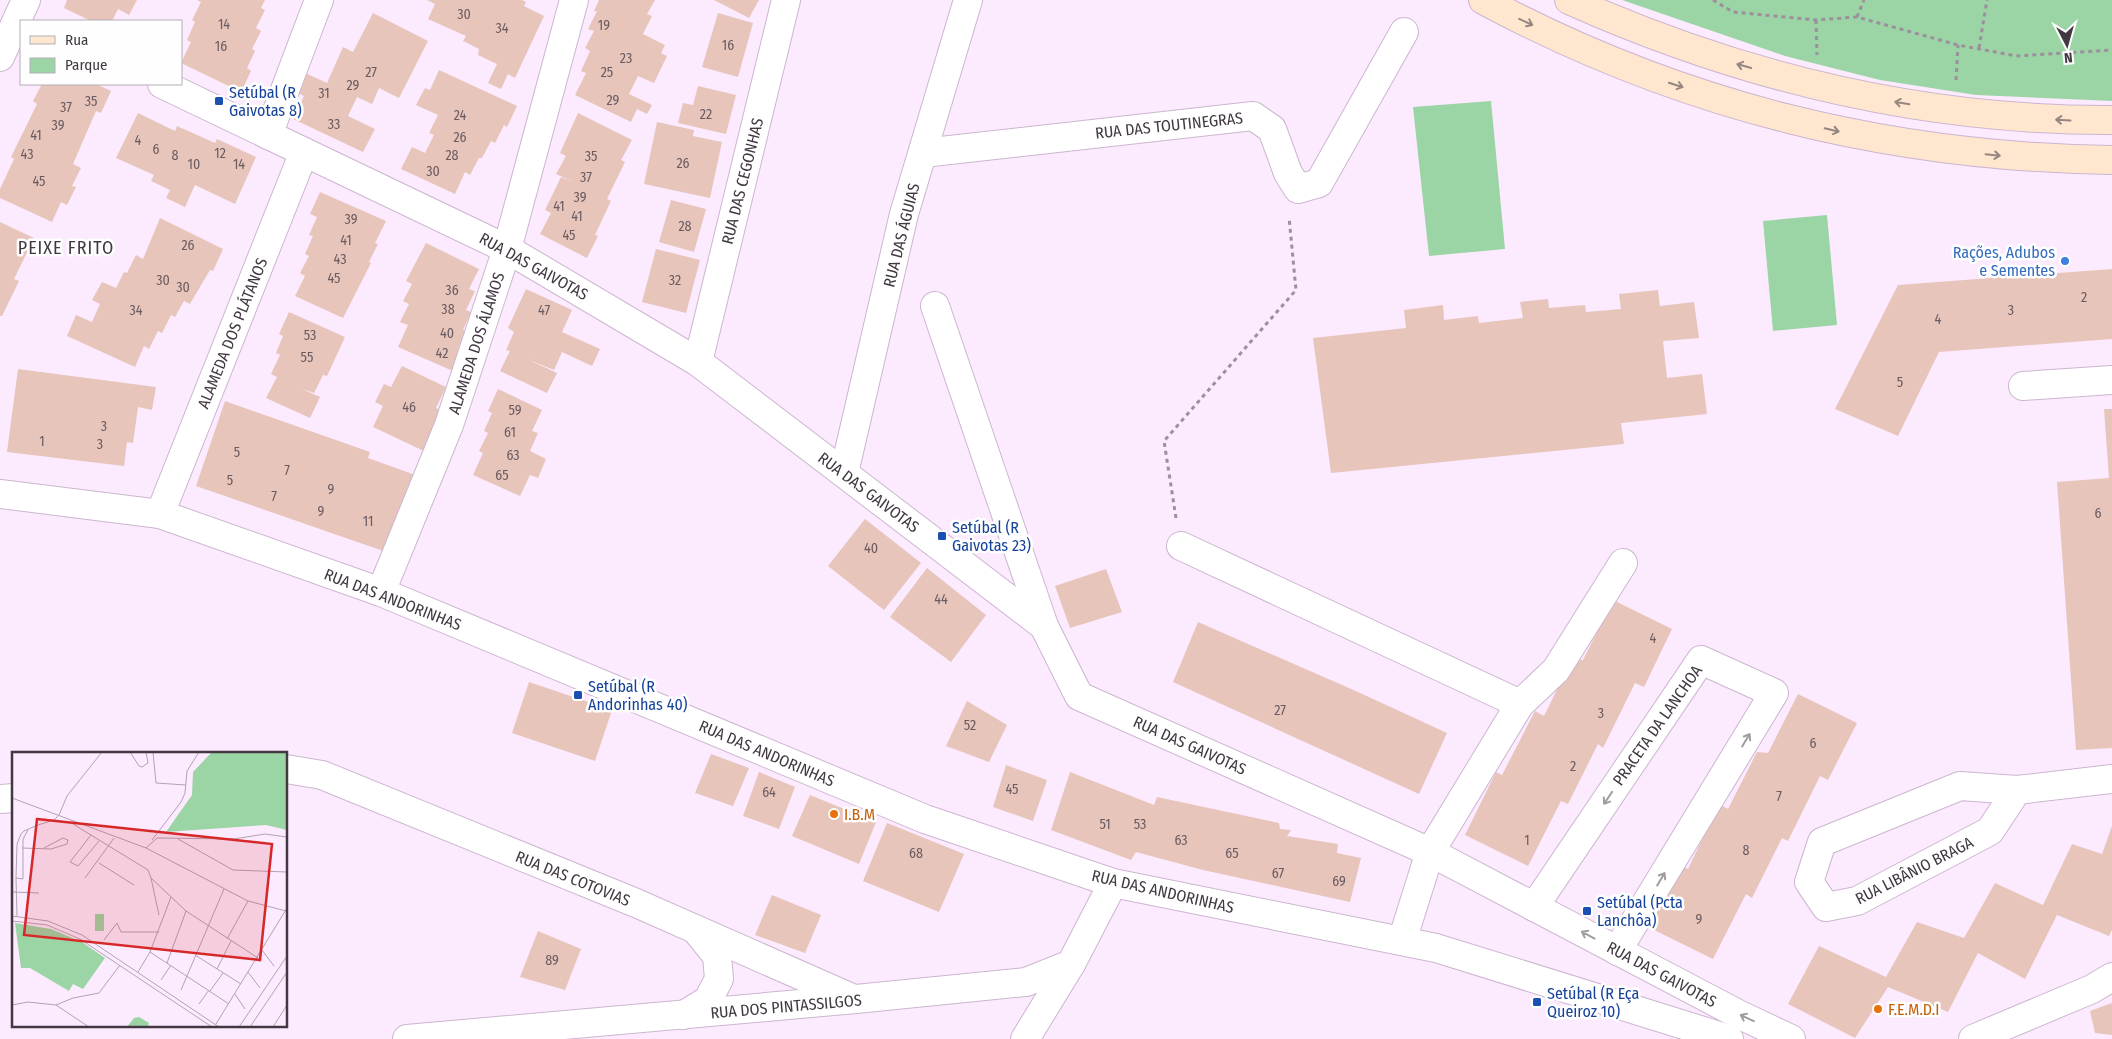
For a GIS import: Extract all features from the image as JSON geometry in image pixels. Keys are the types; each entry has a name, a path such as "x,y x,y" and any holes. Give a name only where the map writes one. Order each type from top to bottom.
{"main road":[{"path":"1483,0 1599,56 1656,79 1734,105 1804,123 1914,146 2060,159 2112,160"},
{"path":"1569,0 1670,42 1787,78 1846,93 1924,107 2010,117 2112,120"}],"street":[{"path":"268,135 319,0"},
{"name":"ALAMEDA DOS ÁLAMOS","path":"382,592 449,424 507,249 574,0"},
{"name":"RUA DAS CEGONHAS","path":"698,362 786,0"},
{"name":"RUA DAS ÁGUIAS","path":"844,473 904,214 968,0"},
{"path":"0,56 20,21"},
{"name":"RUA DAS TOUTINEGRAS","path":"923,153 1253,116 1272,129 1288,173 1298,189 1319,183 1404,32"},
{"name":"RUA DAS GAIVOTAS","path":"164,85 507,249 698,362 1044,626 1079,696 1430,852 1738,1014 1791,1039"},
{"name":"ALAMEDA DOS PLÁTANOS","path":"160,514 304,152"},
{"path":"935,306 1044,626"},
{"path":"2023,386 2112,380"},
{"name":"RUA DAS ANDORINHAS","path":"0,494 160,514 382,592 924,819 1113,883 1436,948 1729,1039"},
{"path":"1181,546 1520,704"},
{"path":"1402,941 1430,852 1520,704 1556,670 1623,563"},
{"name":"PRACETA DA LANCHOA","path":"1534,907 1701,660 1774,693 1618,951"},
{"name":"RUA DAS COTOVIAS","path":"288,769 322,775 636,903 856,999"},
{"name":"RUA LIBÂNIO BRAGA","path":"2017,790 1990,831 1857,901 1826,907 1809,882 1822,842 1960,786 2017,790 2112,779"},
{"path":"1025,1039 1071,964 1113,883"},
{"path":"684,1015 708,1000 720,979 717,956 695,929"},
{"name":"RUA DOS PINTASSILGOS","path":"407,1039 684,1015 1026,982 1071,964"},
{"path":"1973,1039 2092,989 2112,977"}],"path":[{"path":"1713,0 1733,12 1816,20 1857,17 1958,45 2016,56 2112,50"},
{"path":"1857,17 1864,0"},
{"path":"1978,48 1987,0"},
{"path":"1816,20 1817,59"},
{"path":"1955,87 1958,45"},
{"path":"1181,546 1164,441 1296,290 1288,210"}],"green space":[{"path":"1622,0 2112,0 2112,101 1976,95 1880,80 1785,56"},
{"path":"1491,101 1505,249 1429,256 1413,107"},
{"path":"1827,215 1837,325 1773,331 1763,221"}],"building":[{"path":"67,0 137,0 129,15 118,9 112,20 89,20 64,8"},
{"path":"197,0 265,0 261,8 265,10 256,28 261,31 252,49 255,51 247,68 251,71 241,92 182,63 191,42 187,40 195,22 192,20 201,2"},
{"path":"427,0 522,0 526,2 524,6 544,16 515,78 508,74 501,89 488,83 497,64 478,55 479,49 463,41 466,36 428,19 435,4"},
{"path":"599,0 655,0 647,14 652,16 643,34 665,45 661,53 667,56 654,83 638,76 629,94 652,105 647,114 637,109 631,122 575,95 586,73 581,71 590,51 585,48 594,31 588,29 597,11 594,11"},
{"path":"714,0 759,0 749,18"},
{"path":"373,13 428,41 399,98 379,88 372,104 357,97 348,116 375,129 363,152 293,119 304,96 294,91 303,72 327,83 343,47 353,52"},
{"path":"718,13 753,23 738,77 702,67"},
{"path":"439,70 517,106 507,127 504,125 495,143 491,141 470,175 465,172 455,194 401,169 412,147 425,153 434,135 429,133 438,115 416,105 425,88 430,90"},
{"path":"41,85 98,85 111,91 101,113 96,111 73,164 81,168 72,186 76,187 67,205 61,202 52,222 0,198 0,189 14,159 11,157 37,104 33,101"},
{"path":"698,86 736,95 726,134 678,123 683,103 693,105"},
{"path":"138,113 175,131 177,126 215,143 217,139 256,157 235,204 195,185 185,207 166,198 170,190 151,181 154,175 116,158"},
{"path":"578,113 632,140 621,160 625,162 607,199 611,201 595,235 598,236 587,258 540,234 551,213 545,210 561,177 574,182 556,174 566,156 560,153"},
{"path":"657,122 694,130 693,136 722,142 710,198 644,184"},
{"path":"320,192 386,221 375,243 378,244 369,262 371,263 343,318 295,296 305,276 300,273 309,256 305,254 313,236 309,235 317,217 310,214"},
{"path":"671,200 706,209 694,252 659,242"},
{"path":"160,218 223,249 213,271 210,270 190,304 184,301 175,317 171,315 162,333 158,331 149,349 144,346 135,367 67,336 76,315 92,322 100,304 92,300 102,282 116,288 124,272 127,273 136,255 143,259"},
{"path":"0,222 34,238 14,279 19,281 2,316 0,316"},
{"path":"426,243 479,269 469,289 475,291 466,310 471,312 463,330 467,331 458,348 462,350 453,371 398,347 408,325 400,322 409,304 403,301 412,284 406,281"},
{"path":"656,249 700,260 686,313 642,302"},
{"path":"2112,269 2112,339 1939,352 1898,436 1835,409 1898,285"},
{"path":"526,289 572,310 562,332 600,349 592,366 562,352 554,370 527,359 557,373 547,393 500,371 510,351 506,350 514,332 508,328"},
{"path":"1658,290 1660,306 1694,302 1699,338 1663,341 1667,378 1702,374 1707,414 1621,423 1624,444 1331,473 1313,338 1406,328 1404,310 1443,305 1444,320 1478,316 1479,323 1523,318 1520,302 1548,299 1549,308 1585,305 1586,312 1621,309 1619,294"},
{"path":"289,312 345,337 327,376 323,375 314,393 302,389 320,397 310,418 266,398 277,377 271,374 280,355 276,353 283,336 279,334"},
{"path":"402,366 446,387 436,408 440,410 432,429 436,431 426,452 373,427 383,406 375,402 384,384 391,387"},
{"path":"18,369 156,387 152,410 138,407 133,443 127,442 124,466 7,452"},
{"path":"498,389 542,410 532,431 538,433 530,451 546,459 538,478 530,475 520,496 473,475 483,453 479,451 488,433 484,431 492,413 488,411"},
{"path":"225,401 370,452 368,458 418,476 389,553 196,486"},
{"path":"2104,409 2112,409 2112,748 2076,750 2057,482 2109,478"},
{"path":"865,519 921,563 884,610 828,566"},
{"path":"927,568 986,615 951,662 890,617"},
{"path":"1106,569 1122,612 1070,628 1055,586"},
{"path":"1613,600 1672,629 1644,687 1635,683 1603,748 1598,744 1568,804 1561,801 1528,866 1465,835 1496,772 1502,775 1535,711 1544,716 1572,659 1583,660"},
{"path":"1198,622 1447,733 1419,794 1173,682"},
{"path":"529,682 612,710 595,761 512,733"},
{"path":"1798,694 1857,723 1828,780 1820,776 1788,841 1782,838 1752,898 1746,894 1713,959 1650,928 1681,865 1688,869 1719,804 1728,809 1757,752 1768,753"},
{"path":"967,701 1007,725 989,762 946,746"},
{"path":"711,754 749,768 733,806 695,793"},
{"path":"1006,765 1047,780 1033,821 993,807"},
{"path":"759,772 795,787 779,829 743,816"},
{"path":"1070,772 1154,805 1157,797 1279,823 1280,829 1291,830 1287,836 1338,844 1337,853 1361,858 1350,902 1203,870 1136,852 1131,860 1051,830"},
{"path":"810,795 876,822 859,864 792,836"},
{"path":"887,823 964,854 939,912 863,881"},
{"path":"2112,826 2112,930 2109,936 2057,915 2025,979 1978,953 1948,1012 1888,987 1855,1038 1788,1004 1819,946 1886,977 1917,922 1964,938 1995,883 2043,905 2072,844 2102,854"},
{"path":"772,895 821,915 805,953 755,935"},
{"path":"538,931 581,949 565,990 520,977"},
{"path":"2112,1003 2112,1035 2095,1033 2090,1011"}],"place":[{"name":"Setúbal (R Gaivotas 8)","path":"219,101"},
{"name":"Rações, Adubos e Sementes","path":"2065,261"},
{"name":"Setúbal (R Gaivotas 23)","path":"942,536"},
{"name":"Setúbal (R Andorinhas 40)","path":"578,695"},
{"name":"I.B.M","path":"834,814"},
{"name":"Setúbal (Pcta Lanchôa)","path":"1587,911"},
{"name":"Setúbal (R Eça Queiroz 10)","path":"1537,1002"},
{"name":"F.E.M.D.I","path":"1878,1009"}],"district":[{"name":"PEIXE FRITO","path":"66,248"}]}
